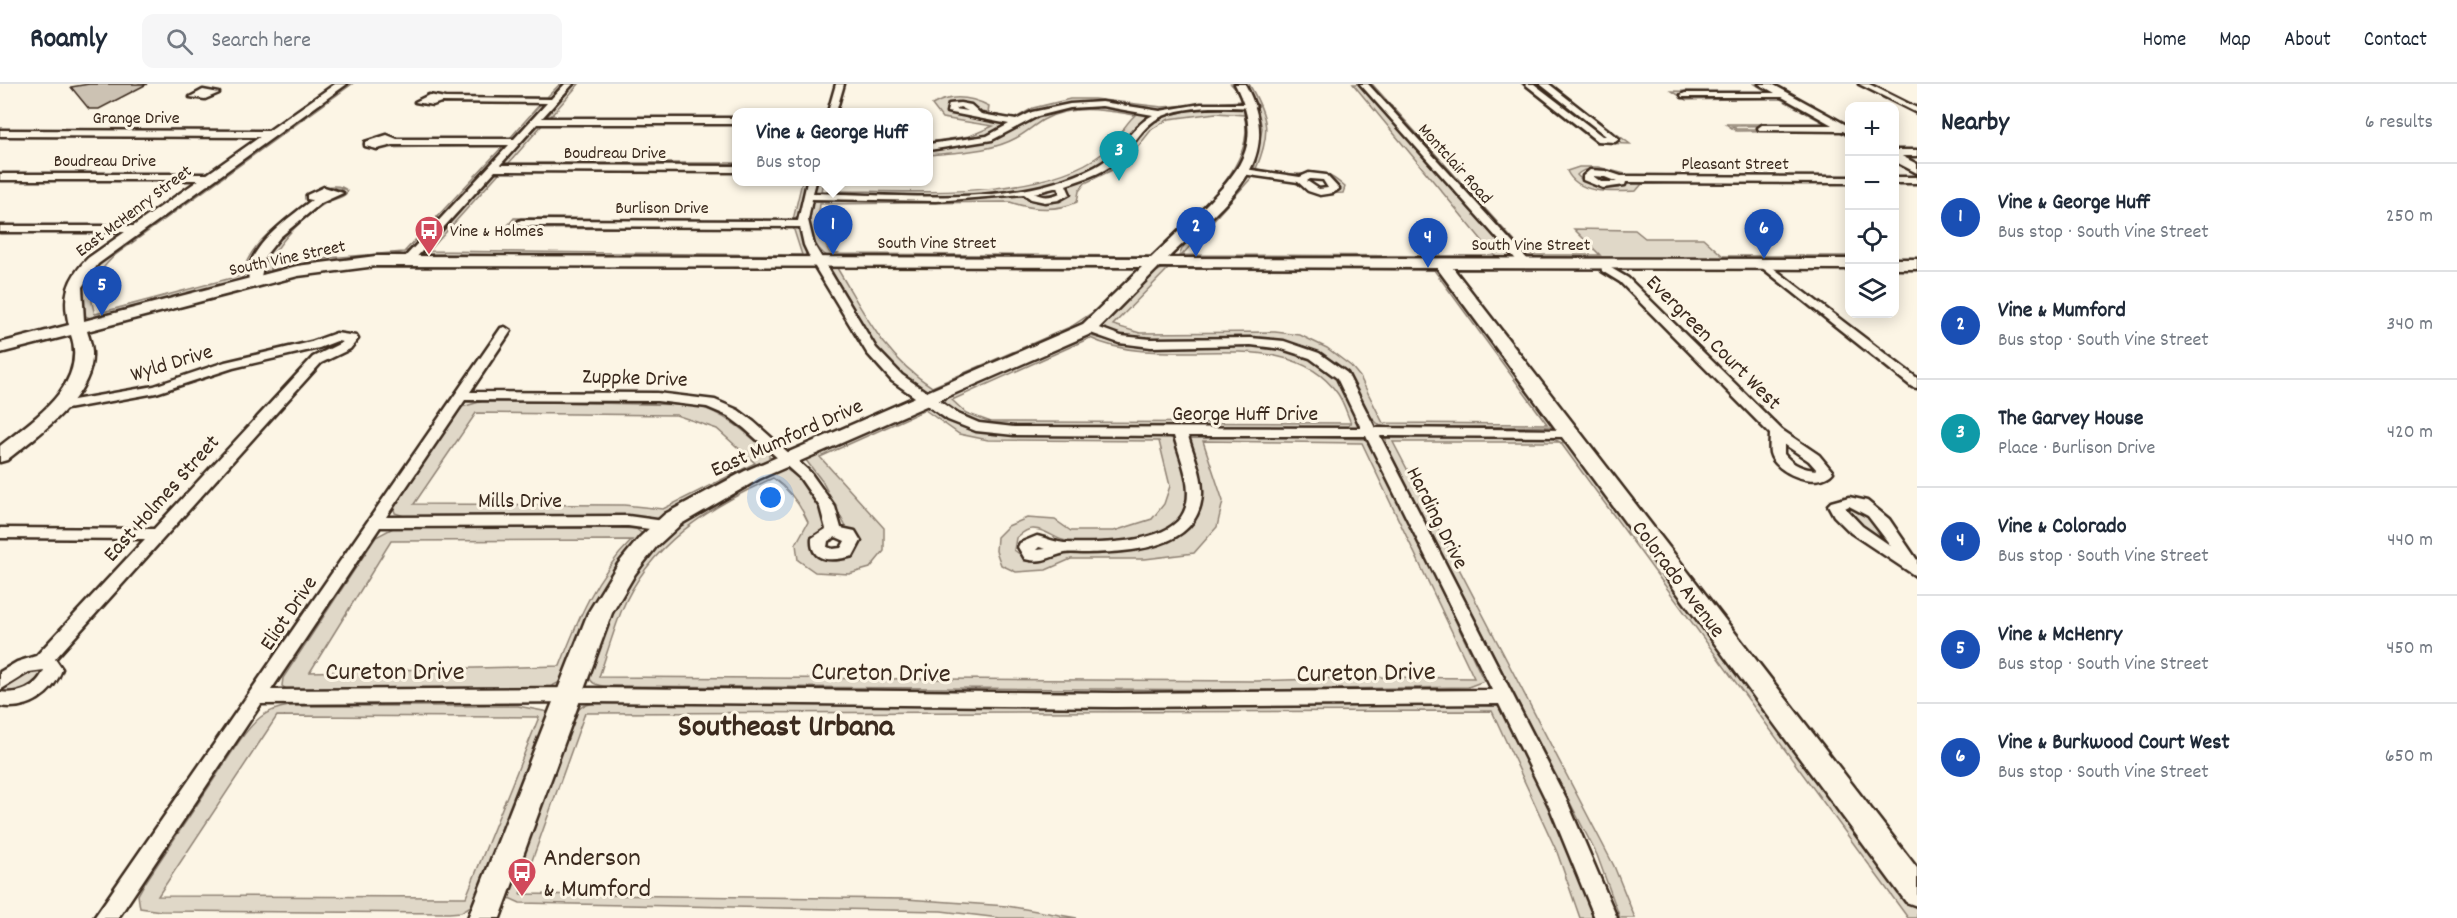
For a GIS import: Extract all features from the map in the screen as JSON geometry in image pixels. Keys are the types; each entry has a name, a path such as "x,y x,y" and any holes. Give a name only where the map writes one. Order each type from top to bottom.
{"street":[{"path":"210,92 222,84"},
{"name":"East McHenry Street","path":"0,456 56,407 74,383 84,360 71,298 79,276 95,259 136,229 342,84"},
{"path":"408,261 569,84"},
{"path":"833,108 840,84"},
{"path":"933,146 989,138 1045,111 1081,105 1119,106 1161,114 1206,107 1252,106 1240,84"},
{"name":"Montclair Road","path":"1364,84 1525,263"},
{"path":"1529,84 1600,139 1615,140 1544,84"},
{"path":"1764,84 1845,129"},
{"path":"1863,84 1917,111"},
{"path":"1544,95 1558,95"},
{"path":"1685,95 1784,95"},
{"path":"441,100 554,101"},
{"name":"East Mumford Drive","path":"484,918 600,613 613,590 648,542 664,526 717,493 1089,328 1158,262 1245,172 1255,145 1257,131 1252,106"},
{"path":"807,196 971,196 1026,191 1038,198 1058,197 1065,194 1062,183 1114,159 1135,132 1161,114"},
{"path":"978,116 1017,123"},
{"path":"536,121 732,121"},
{"path":"1762,128 1845,130"},
{"name":"Grange Drive","path":"0,133 272,134"},
{"path":"393,142 516,142"},
{"path":"1899,154 1917,153"},
{"path":"1897,156 1917,169"},
{"name":"Boudreau Drive","path":"492,168 732,169"},
{"path":"1245,172 1301,180"},
{"name":"Boudreau Drive","path":"0,177 210,177"},
{"name":"Pleasant Street","path":"1620,179 1845,180"},
{"path":"1899,180 1917,180"},
{"path":"803,224 810,186"},
{"path":"254,282 255,266 265,248 318,200"},
{"name":"Burlison Drive","path":"521,223 803,224"},
{"name":"George Huff Drive","path":"803,224 817,262 871,350 897,378 967,424 992,429 1180,433 1571,433"},
{"path":"0,229 136,229"},
{"name":"South Vine Street","path":"0,348 254,282 332,265 408,261 1845,264"},
{"name":"Evergreen Court West","path":"1606,263 1606,269 1624,280 1777,433"},
{"name":"Colorado Avenue","path":"1442,264 1917,892"},
{"path":"1764,264 1917,384"},
{"path":"1899,264 1917,264"},
{"name":"Harding Drive","path":"1089,328 1118,340 1243,340 1278,344 1304,352 1326,363 1342,376 1560,807 1606,918"},
{"name":"Eliot Drive","path":"105,918 505,331"},
{"name":"Wyld Drive","path":"56,407 156,389 229,365 296,350 336,337 352,339 346,346 327,353 313,364"},
{"path":"296,350 309,356 313,364"},
{"name":"East Holmes Street","path":"0,682 15,671 42,662 313,364"},
{"name":"Zuppke Drive","path":"461,396 657,397 697,400 733,413 789,460 817,490 827,507 834,531"},
{"path":"1061,548 1137,544 1168,535 1182,526 1194,506 1195,492 1180,433"},
{"path":"1856,504 1873,512 1915,568 1846,521 1837,511 1836,506 1856,504"},
{"name":"Mills Drive","path":"376,522 628,521 664,526"},
{"path":"0,533 158,534"},
{"path":"0,699 25,697 46,684 53,669 50,664 42,662"},
{"name":"Cureton Drive","path":"256,697 568,696 1115,700 1505,698"}],"shaded area":[{"path":"348,84 352,84 114,256 94,282 92,305 95,314 243,275 246,263 259,243 307,202 305,195 327,187 339,186 348,191 341,197 320,206 291,232 275,252 271,270 328,258 404,252 379,257 315,263 278,271 264,270 270,252 298,221 326,200 343,193 343,189 323,189 310,194 306,198 309,203 262,244 245,274 237,282 93,319 85,316 82,294 98,262"},
{"path":"560,84 564,84 553,96 546,98 450,99 436,95 448,98 547,97"},
{"path":"573,84 579,84 550,117 732,118 732,120 546,118"},
{"path":"1231,84 1235,84 1245,101 1244,103 1165,110 1080,103 1047,108 1016,121 985,116 968,105 953,104 946,109 954,113 1012,125 989,137 933,144 933,141 970,136 993,126 942,118 932,105 946,99 975,100 989,106 988,113 1014,119 1033,108 1070,99 1094,99 1162,107 1241,101 1240,94"},
{"path":"1245,84 1249,84 1256,96 1266,126 1264,145 1256,169 1286,174 1324,173 1345,187 1343,193 1315,194 1292,181 1254,175 1182,255 1495,256 1353,84 1360,84 1514,259 1197,258 1179,256 1183,247 1249,175 1252,174 1295,181 1323,193 1338,191 1339,187 1334,181 1323,175 1291,176 1254,170 1262,128 1256,103"},
{"path":"1368,84 1372,84 1527,255 1600,255 1574,229 1635,230 1645,238 1703,238 1723,256 1845,256 1845,260 1538,260 1526,257"},
{"path":"1522,84 1527,84 1598,141 1620,141 1547,84 1550,84 1630,144 1596,143"},
{"path":"1755,84 1760,84 1832,125 1732,126 1736,129 1838,129 1845,132 1845,135 1837,130 1736,131 1726,124 1826,124 1779,98 1686,100 1672,91 1769,93"},
{"path":"436,95 417,100 419,103 414,102 417,99 425,96"},
{"path":"442,101 545,103 545,106 511,139 399,140 388,136 399,139 510,138 541,103 424,103"},
{"path":"1082,106 1104,106 1151,114 1096,167 1045,186 991,194 963,195 837,196 812,193 814,186 822,186 821,191 928,192 1006,187 1042,180 1075,169 1103,153 1135,115 1112,111 1065,112 1043,120 1006,143 974,151 933,155 933,149 994,138 1044,112"},
{"path":"1197,108 1246,109 1250,136 1246,153 1226,186 1155,259 830,258 818,248 814,241 810,226 810,202 817,198 966,198 1012,194 1031,198 1066,194 1071,182 1098,171 1152,120","holes":["1216,113 1244,115 1246,135 1241,155 1230,174 1200,210 1152,256 839,254 830,253 819,224 820,204 1010,202 1044,209 1069,205 1077,202 1079,191 1085,183 1112,170 1129,158 1152,129 1169,119"]},
{"path":"732,122 543,124 509,163 732,163 732,167 509,166 503,163 541,123"},
{"path":"388,136 367,142 506,145 508,147 413,248 404,252 503,146 370,148 363,144 375,137"},
{"path":"1579,167 1598,167 1625,174 1845,178 1634,177 1596,169 1582,171 1577,175 1595,185 1611,188 1624,186 1628,182 1702,182 1642,184 1636,191 1607,191 1579,184 1567,171"},
{"path":"500,170 732,170 732,173 500,172 429,251 802,255 793,227 505,229 514,218 792,220 521,220 518,224 795,226 800,230 807,251 805,256 792,258 423,254 494,173"},
{"path":"801,186 805,186 799,217 793,220"},
{"path":"1169,265 1438,267 1557,426 1389,428 1379,425 1370,416 1352,380 1343,370 1282,342 1247,337 1133,339 1115,336 1101,328 1156,272","holes":["1168,269 1434,270 1547,424 1383,423 1360,377 1351,366 1327,348 1300,335 1275,332 1140,333 1113,325"]},
{"path":"1132,266 1138,269 837,268 867,319 888,348 915,375 932,387 1072,326 1102,306 1140,270 1088,320 933,392 925,392 883,358 831,270 832,267"},
{"path":"1084,335 1125,343 1240,343 1270,346 1298,353 1322,364 1340,381 1361,427 1350,430 1035,429 977,421 945,405 946,397","holes":["1090,338 1120,348 1153,352 1257,353 1288,359 1316,372 1338,394 1351,423 991,422 966,413 952,400"]},
{"path":"483,401 694,405 716,413 734,424 769,453 769,460 665,518 656,520 620,516 407,517 395,513 393,506 462,407","holes":["476,413 676,415 717,429 755,463 663,509 624,505 414,504"]},
{"path":"922,406 929,407 968,429 976,431 1168,436 1176,442 1185,459 1190,493 1187,510 1174,525 1146,537 1112,543 1066,541 1041,530 1030,529 1016,538 1014,550 1034,559 1077,549 1149,547 1176,533 1190,519 1200,501 1200,483 1187,439 1194,434 1366,439 1370,441 1484,681 1468,687 1255,690 608,686 592,682 588,673 606,621 629,579 645,557 682,522 750,482 776,470 786,469 814,494 823,511 826,528 816,538 814,547 821,556 841,558 856,551 861,539 846,527 822,481 805,459","holes":["925,410 959,434 988,440 1159,441 1170,486 1164,504 1152,519 1114,531 1071,531 1055,520 1027,518 1008,526 997,537 996,551 1001,565 1016,572 1046,570 1071,559 1145,559 1194,553 1217,527 1223,501 1203,441 1362,443 1474,678 1375,677 1257,681 599,677 621,612 633,588 665,547 704,515 773,478 794,498 808,522 796,544 798,560 815,572 849,574 870,568 884,551 884,528 820,457"]},
{"path":"1394,435 1551,438 1574,448 1917,909 1917,918 1908,918 1560,442 1393,442 1614,866 1635,918 1620,918 1597,855 1386,445 1386,437"},
{"path":"1849,507 1863,509 1887,537 1874,535 1863,528 1843,510"},
{"path":"393,528 622,528 636,529 644,535 564,680 548,688 288,690 282,686 283,678 376,537","holes":["632,540 619,554 589,599 560,666 310,672 391,541"]},
{"path":"39,671 45,675 38,687 4,695 3,688 26,672"},
{"path":"1481,701 1496,704 1509,720 1572,857 1593,918 1580,918 1557,852 1492,711 585,713 520,894 906,899 1007,906 1077,918 1000,918 941,911 520,903 509,898 508,890 573,714 583,706 594,703 1259,705"},
{"path":"289,706 518,706 548,712 549,717 476,903 461,912 449,913 161,911 140,908 138,895 143,886 240,740 250,727 266,713","holes":["277,716 539,717 466,897 158,896"]}],"building":[{"path":"89,84 147,84 99,109 89,109 71,87"}],"place":[{"name":"The Garvey House","path":"1119,181"},
{"name":"Vine & George Huff","path":"833,255"},
{"name":"Vine & Holmes","path":"429,256"},
{"name":"Vine & Mumford","path":"1196,257"},
{"name":"Vine & Burkwood Court West","path":"1764,259"},
{"name":"Vine & Colorado","path":"1428,268"},
{"name":"Vine & McHenry","path":"102,316"},
{"name":"Anderson & Mumford","path":"522,898"}],"district":[{"name":"Southeast Urbana","path":"786,724"}]}
